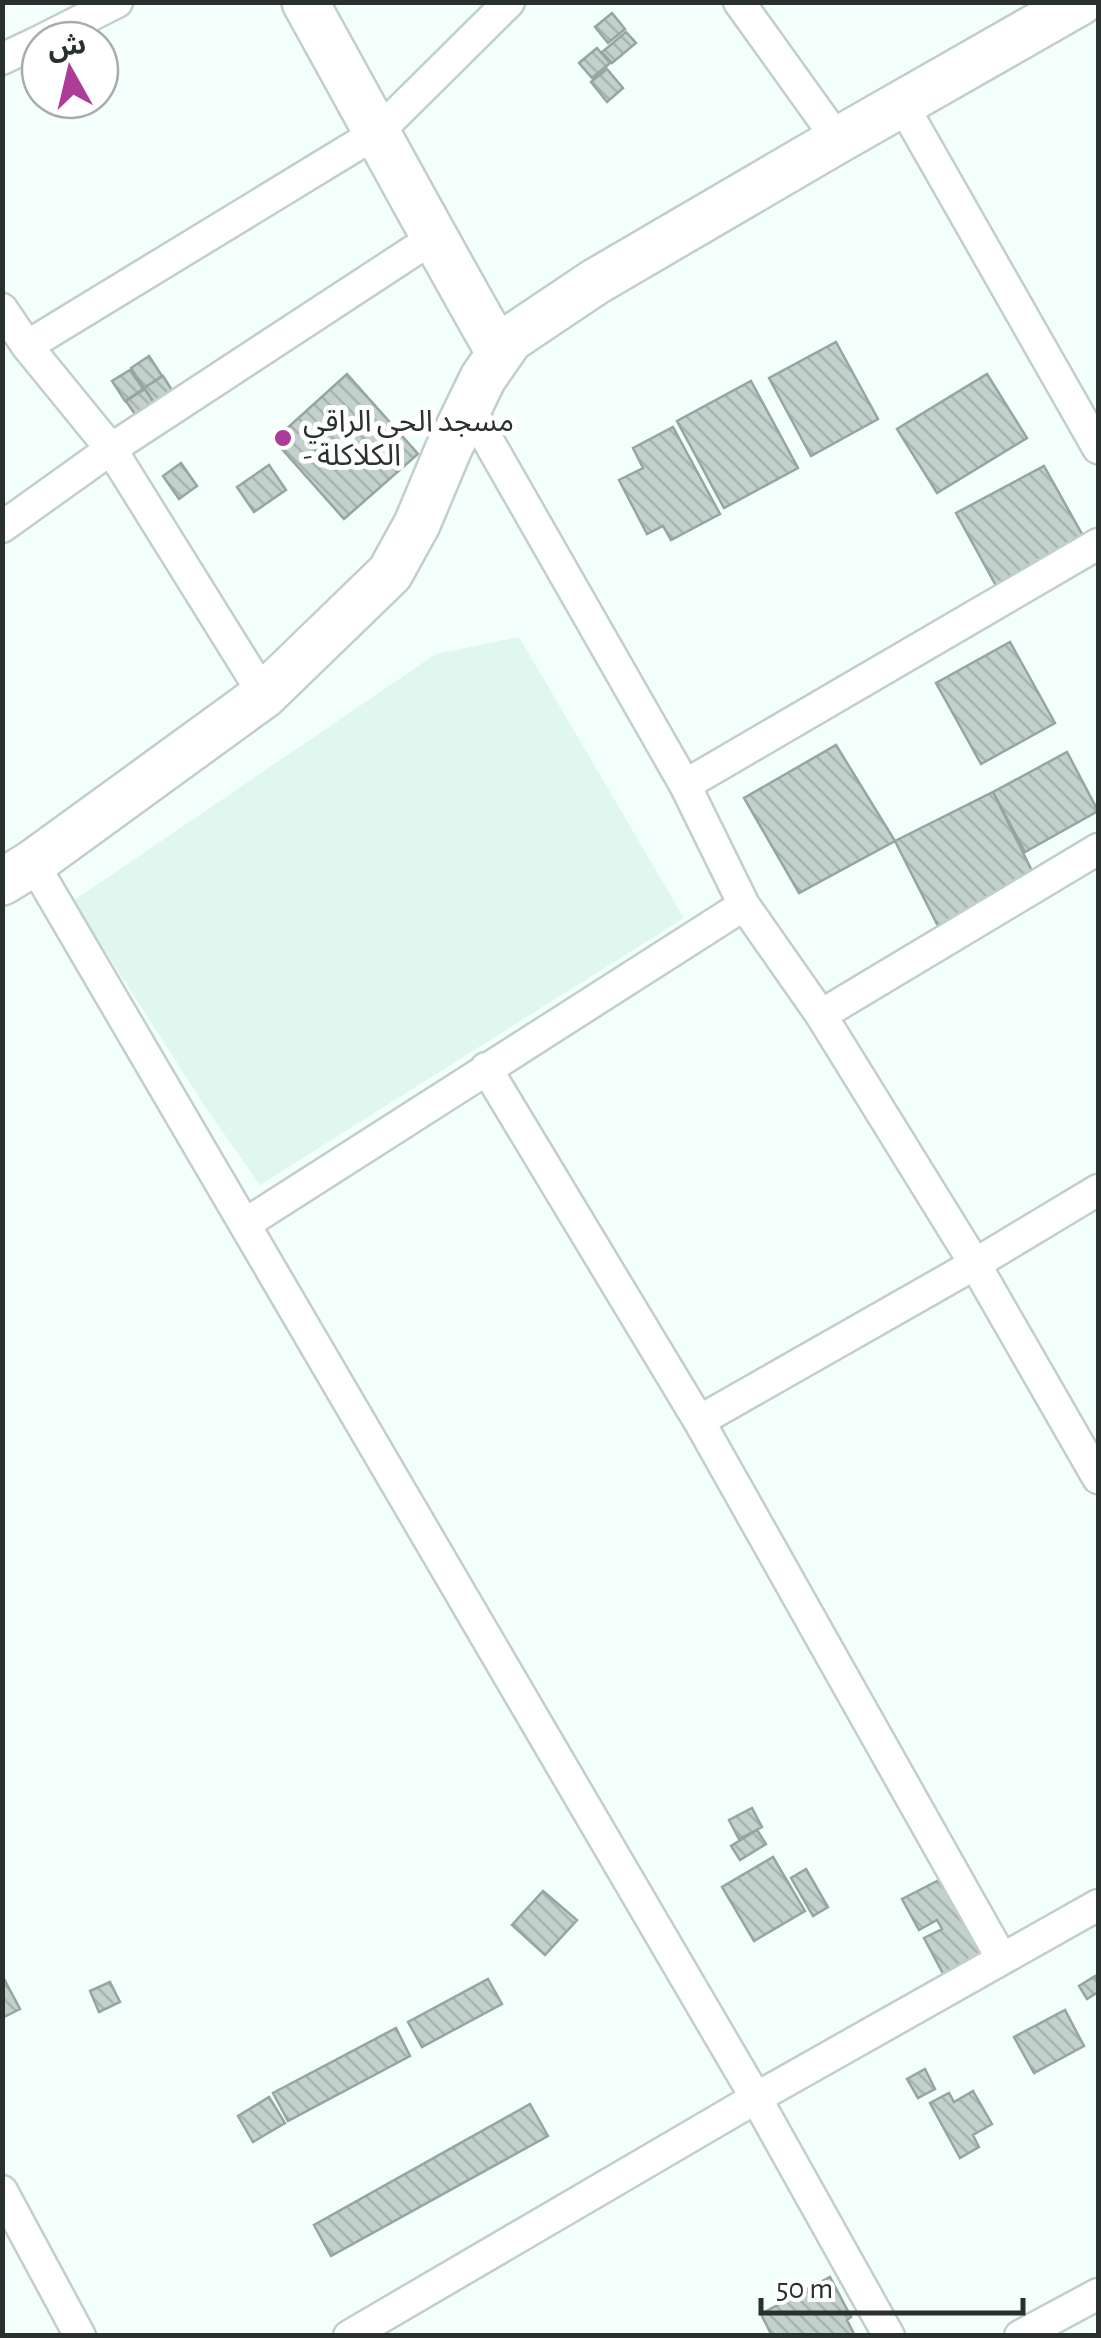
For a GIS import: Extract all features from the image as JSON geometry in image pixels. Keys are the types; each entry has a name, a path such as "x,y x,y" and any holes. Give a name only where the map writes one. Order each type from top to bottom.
{"street":[{"path":"81,20 117,2"},
{"path":"305,2 499,352"},
{"path":"27,346 378,132 509,2"},
{"path":"889,2336 756,2098 246,1224 18,872 264,695 390,574 418,524 469,407 499,352 524,328 595,282 1080,2"},
{"path":"752,7 838,140"},
{"path":"902,104 1098,448"},
{"path":"2,527 112,449 433,238"},
{"path":"2,309 27,346 112,449 264,695"},
{"path":"469,407 685,785 744,905 821,1015 975,1264 1098,1478"},
{"path":"685,785 1098,544"},
{"path":"821,1015 1098,849"},
{"path":"246,1224 744,905"},
{"path":"486,1068 699,1421 1002,1960"},
{"path":"699,1421 1098,1190"},
{"path":"349,2336 756,2098 1098,1905"},
{"path":"2,2191 80,2336"},
{"path":"1020,2336 1098,2294"}],"shaded area":[{"path":"519,637 684,918 260,1185 73,901 436,654"}],"building":[{"path":"612,13 625,29 608,43 595,27"},
{"path":"626,32 636,43 612,63 602,52"},
{"path":"597,48 610,63 592,78 579,63"},
{"path":"607,69 623,88 607,102 591,82"},
{"path":"836,342 878,419 811,456 769,378"},
{"path":"149,356 162,376 144,388 131,368"},
{"path":"130,370 143,389 125,401 112,381"},
{"path":"347,374 418,454 344,519 274,440"},
{"path":"987,374 1027,438 937,493 897,429"},
{"path":"163,376 175,395 157,407 144,388"},
{"path":"751,381 798,468 724,508 677,421"},
{"path":"145,389 157,408 139,420 126,401"},
{"path":"673,427 720,514 671,540 663,526 647,534 619,480 643,468 633,448"},
{"path":"181,463 197,486 179,499 163,476"},
{"path":"269,465 286,490 254,512 237,487"},
{"path":"1044,466 1087,543 999,591 956,513"},
{"path":"1010,642 1055,723 981,764 936,683"},
{"path":"836,745 895,841 799,893 744,798"},
{"path":"1067,752 1098,811 1025,852 993,792"},
{"path":"993,792 1035,877 938,926 895,841"},
{"path":"752,1808 762,1827 739,1839 729,1820"},
{"path":"757,1830 766,1844 740,1860 731,1846"},
{"path":"773,1857 805,1911 754,1941 722,1887"},
{"path":"806,1869 828,1907 813,1916 791,1878"},
{"path":"949,1875 992,1957 947,1981 924,1938 942,1929 937,1920 919,1930 902,1899"},
{"path":"543,1891 577,1920 545,1955 512,1925"},
{"path":"2,1975 20,2009 2,2018"},
{"path":"1095,1976 1098,1992 1087,1999 1079,1986"},
{"path":"488,1979 502,2004 422,2047 408,2022"},
{"path":"110,1982 120,2002 99,2012 90,1991"},
{"path":"1065,2010 1084,2046 1034,2073 1014,2037"},
{"path":"396,2028 410,2056 288,2121 273,2093"},
{"path":"925,2069 935,2089 918,2098 907,2079"},
{"path":"973,2091 992,2124 973,2135 979,2147 960,2158 930,2103 949,2093 954,2102"},
{"path":"269,2097 285,2123 253,2142 238,2116"},
{"path":"530,2104 548,2136 331,2256 314,2225"},
{"path":"830,2277 851,2317 847,2320 855,2336 772,2336 761,2314"}],"place":[{"name":"مسجد الحي الراقي - الكلاكلة","path":"283,438"}]}
